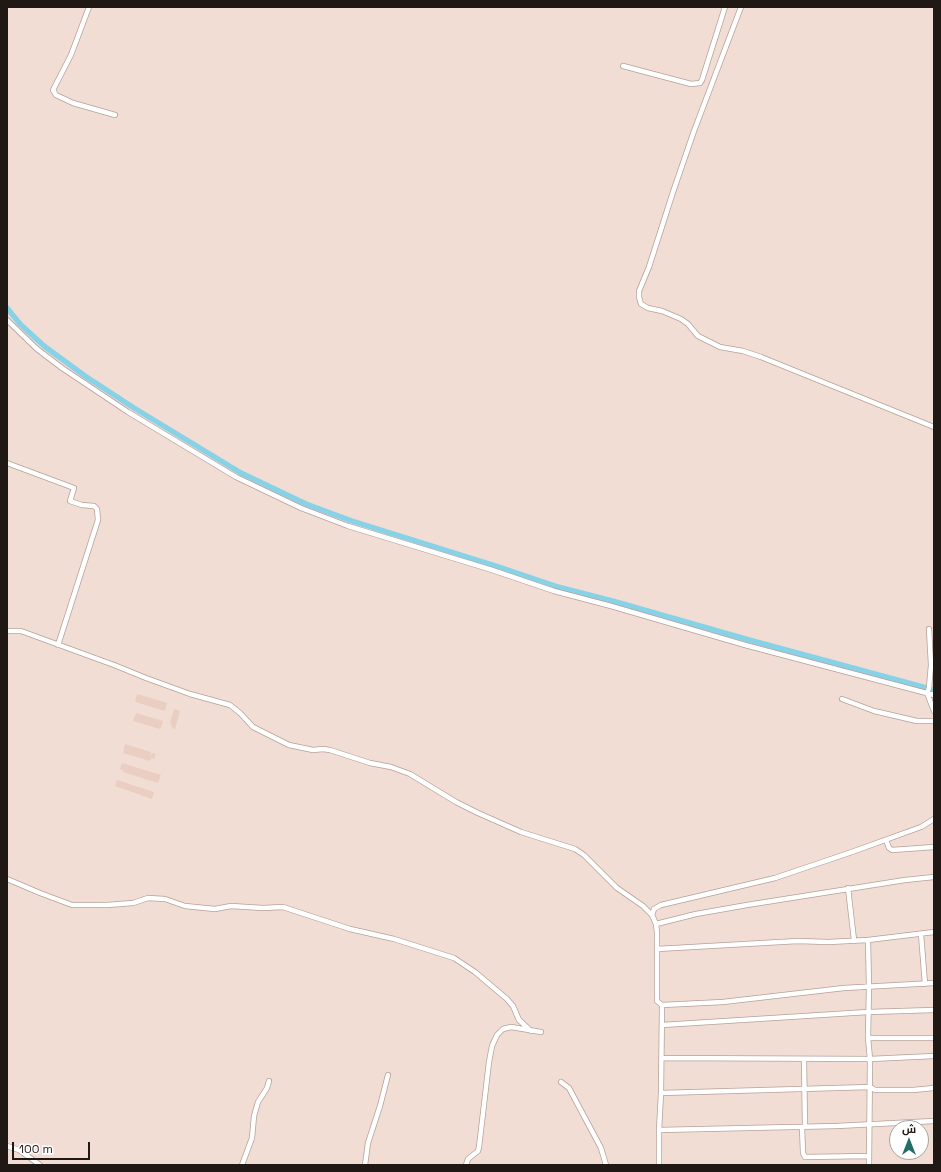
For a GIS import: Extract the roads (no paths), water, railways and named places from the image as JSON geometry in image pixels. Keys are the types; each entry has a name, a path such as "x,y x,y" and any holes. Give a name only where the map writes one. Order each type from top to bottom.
{"street":[{"path":"89,7 71,55 53,90 56,95 73,103 114,115"},
{"path":"623,66 691,84 700,82 702,80 725,7"},
{"path":"741,7 694,131 649,267 639,291 641,304 648,308 662,310 680,318 688,324 698,336 720,347 743,351 761,357 934,427"},
{"path":"7,320 37,349 62,368 128,412 236,477 301,508 348,526 492,570 554,592 611,606 745,645 934,695"},
{"path":"7,463 74,488 70,501 82,505 94,506 97,509 98,520 58,645"},
{"path":"929,629 932,661 927,694 934,711"},
{"path":"7,631 21,631 190,694 230,705 254,728 289,745 312,750 330,750 370,763 391,767 410,774 456,802 478,813 521,832 574,849 588,859 617,888 652,915 656,924 658,949 658,1001 662,1005 659,1165"},
{"path":"842,699 874,711 917,721 934,721"},
{"path":"652,915 654,909 661,905 775,878 886,840 921,827 934,819"},
{"path":"886,840 889,848 892,850 934,848"},
{"path":"656,924 723,909 848,888 915,878 934,878"},
{"path":"7,879 72,905 133,903 148,898 165,899 185,906 214,909 231,906 264,908 283,907 350,929 394,939 454,958 475,972 507,999 513,1006 520,1020 531,1030"},
{"path":"848,888 854,940"},
{"path":"658,949 798,941 828,942 868,940 934,932"},
{"path":"922,934 925,984"},
{"path":"868,940 868,1038 870,1059 869,1165"},
{"path":"662,1005 722,1002 830,989 934,983"},
{"path":"662,1026 868,1012 934,1010"},
{"path":"466,1165 468,1160 478,1151 479,1147 489,1062 492,1046 497,1035 504,1029 511,1027 541,1032"},
{"path":"868,1038 934,1038"},
{"path":"661,1058 870,1059 934,1056"},
{"path":"804,1059 805,1090 803,1153 805,1157 869,1156"},
{"path":"365,1165 368,1143 388,1075"},
{"path":"242,1165 252,1138 254,1116 258,1102 267,1088 269,1081"},
{"path":"561,1082 569,1088 573,1095 601,1148 606,1165"},
{"path":"661,1093 870,1087 876,1090 913,1090 934,1088"},
{"path":"659,1130 804,1127 934,1121"},
{"path":"7,1146 19,1150 40,1165"}],"waterway":[{"path":"7,308 20,324 44,346 85,376 134,408 241,473 306,504 352,521 558,587 934,690"}]}
